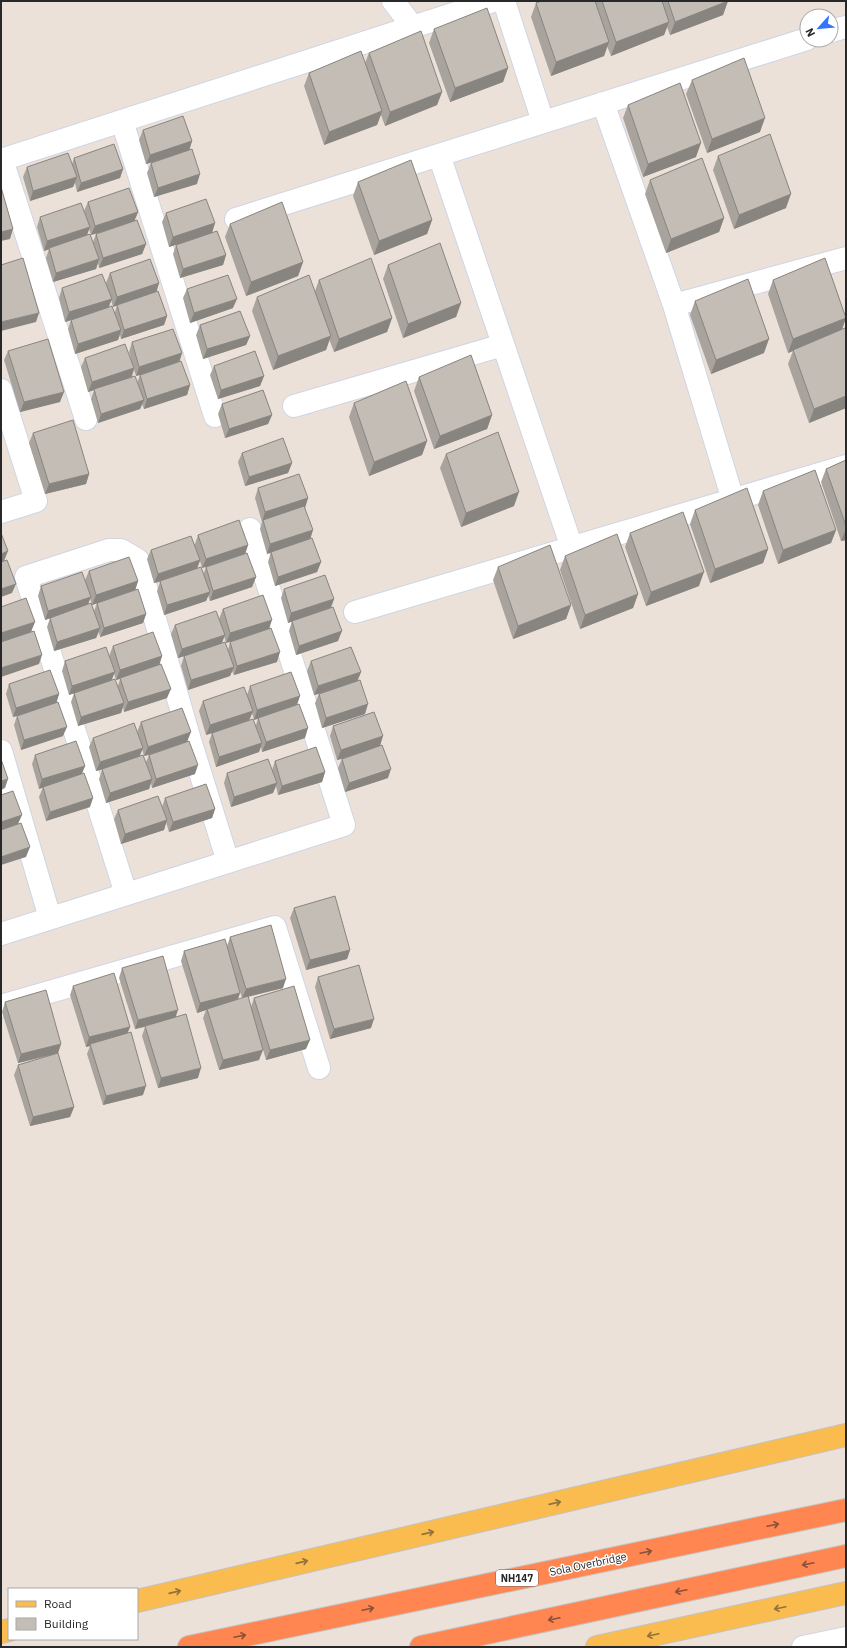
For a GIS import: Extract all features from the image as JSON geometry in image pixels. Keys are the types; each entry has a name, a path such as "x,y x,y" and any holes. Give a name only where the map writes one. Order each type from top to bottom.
{"highway":[{"name":"Sola Overbridge","path":"188,1647 846,1510"},
{"path":"421,1647 846,1556"}],"main road":[{"path":"138,1600 846,1435"},
{"path":"597,1647 846,1594"}],"street":[{"path":"393,1 413,27"},
{"path":"86,418 2,160 493,1"},
{"path":"504,1 543,122"},
{"path":"236,219 799,42"},
{"path":"603,104 674,305 733,500"},
{"path":"122,121 215,416"},
{"path":"439,155 572,548"},
{"path":"674,305 846,258"},
{"path":"294,406 503,345"},
{"path":"1,390 36,501 1,512"},
{"path":"355,612 846,466"},
{"path":"1,934 344,826 250,528"},
{"path":"126,894 26,577 110,550 121,550 138,560 190,740 228,862"},
{"path":"1,751 50,918"},
{"path":"1,1006 275,927 319,1068"},
{"path":"803,1647 846,1638"}],"building":[{"path":"541,1 595,1 609,42 556,62 536,3"},
{"path":"602,1 662,1 669,22 616,42"},
{"path":"668,1 728,1 675,22"},
{"path":"487,8 508,68 455,88 434,29"},
{"path":"421,31 442,92 390,112 369,53"},
{"path":"361,51 382,111 329,132 309,73"},
{"path":"744,58 765,118 712,139 692,80"},
{"path":"680,83 701,143 648,164 628,105"},
{"path":"183,116 192,141 150,155 143,130"},
{"path":"770,134 791,194 739,215 718,156"},
{"path":"114,144 123,169 81,183 74,158"},
{"path":"192,149 200,174 158,188 151,163"},
{"path":"68,153 77,177 33,191 27,167"},
{"path":"702,158 724,218 671,239 650,180"},
{"path":"411,160 432,220 379,241 358,182"},
{"path":"1,187 13,229 1,232"},
{"path":"129,188 138,212 95,226 88,202"},
{"path":"206,199 215,223 173,237 166,213"},
{"path":"282,202 303,262 251,282 230,224"},
{"path":"81,203 90,227 47,241 40,217"},
{"path":"137,220 146,244 103,258 96,234"},
{"path":"217,231 226,255 183,269 176,245"},
{"path":"90,234 99,259 56,273 49,248"},
{"path":"440,243 461,303 408,324 388,265"},
{"path":"23,258 39,313 1,322 1,265"},
{"path":"371,258 392,318 339,339 319,280"},
{"path":"825,258 846,318 793,339 773,280"},
{"path":"150,259 159,283 117,297 110,273"},
{"path":"102,274 112,299 69,312 62,288"},
{"path":"228,275 237,299 194,313 187,289"},
{"path":"309,275 331,336 278,356 257,297"},
{"path":"748,279 769,339 716,360 695,301"},
{"path":"158,291 167,316 124,330 117,305"},
{"path":"112,306 121,330 78,344 71,320"},
{"path":"240,311 250,336 207,349 200,325"},
{"path":"845,328 846,396 814,409 793,350"},
{"path":"173,329 182,353 139,367 132,342"},
{"path":"48,339 64,392 24,402 8,351"},
{"path":"125,344 134,368 92,382 85,358"},
{"path":"255,351 264,376 221,390 214,366"},
{"path":"471,355 492,415 440,436 419,377"},
{"path":"181,361 190,385 147,399 140,375"},
{"path":"135,376 144,400 101,414 94,389"},
{"path":"406,381 427,441 374,462 354,403"},
{"path":"263,390 272,415 229,429 222,404"},
{"path":"73,420 89,474 49,484 33,433"},
{"path":"498,432 519,492 466,513 446,454"},
{"path":"283,438 292,463 249,477 242,453"},
{"path":"846,460 846,526 826,469"},
{"path":"815,470 836,530 783,550 763,491"},
{"path":"299,474 308,498 265,512 258,488"},
{"path":"747,488 768,549 715,569 695,510"},
{"path":"304,506 313,530 270,544 263,520"},
{"path":"683,512 704,572 651,592 630,533"},
{"path":"239,520 248,545 206,559 198,535"},
{"path":"1,533 8,551 1,554"},
{"path":"617,534 638,594 585,615 565,556"},
{"path":"191,536 200,560 158,574 151,550"},
{"path":"312,538 321,562 278,577 271,552"},
{"path":"550,545 571,605 518,626 498,567"},
{"path":"247,553 256,577 213,591 206,567"},
{"path":"129,557 138,581 96,595 89,571"},
{"path":"7,560 16,584 1,589 1,562"},
{"path":"201,567 210,592 167,605 160,581"},
{"path":"82,572 91,597 48,611 41,586"},
{"path":"325,575 334,599 291,613 284,589"},
{"path":"138,589 146,614 104,628 97,603"},
{"path":"263,595 272,620 230,633 223,609"},
{"path":"26,598 35,622 1,633 1,607"},
{"path":"91,603 100,628 57,642 50,618"},
{"path":"333,607 342,631 299,646 292,621"},
{"path":"216,611 225,635 182,649 175,625"},
{"path":"271,628 280,652 237,666 230,642"},
{"path":"34,631 42,655 1,668 1,642"},
{"path":"153,632 162,656 120,670 113,646"},
{"path":"225,642 234,667 191,680 184,656"},
{"path":"106,647 115,672 72,686 65,661"},
{"path":"351,647 361,672 318,686 311,661"},
{"path":"161,664 171,689 128,702 120,678"},
{"path":"50,670 59,694 16,708 9,684"},
{"path":"291,672 300,696 257,710 250,686"},
{"path":"115,679 124,703 81,717 74,693"},
{"path":"360,680 368,704 326,718 319,694"},
{"path":"244,687 253,711 210,725 203,701"},
{"path":"58,702 67,727 24,740 17,716"},
{"path":"299,704 308,728 266,742 258,718"},
{"path":"182,708 191,732 148,747 141,722"},
{"path":"374,712 383,736 341,750 333,726"},
{"path":"253,719 262,743 219,757 212,733"},
{"path":"134,723 143,748 100,762 93,738"},
{"path":"76,741 85,766 42,779 35,755"},
{"path":"189,741 198,765 156,779 149,755"},
{"path":"382,745 391,769 349,783 342,759"},
{"path":"316,747 325,772 282,786 275,761"},
{"path":"143,755 152,779 110,793 102,769"},
{"path":"1,759 8,779 1,781"},
{"path":"268,759 277,783 234,797 227,773"},
{"path":"84,773 93,798 50,812 43,787"},
{"path":"206,784 215,809 173,822 165,798"},
{"path":"13,791 22,815 1,822 1,795"},
{"path":"158,796 167,820 125,834 118,810"},
{"path":"21,823 30,847 1,857 1,830"},
{"path":"335,896 350,950 310,960 294,908"},
{"path":"271,925 286,979 246,989 230,937"},
{"path":"225,939 240,993 200,1003 184,951"},
{"path":"163,956 178,1010 138,1020 122,968"},
{"path":"359,965 374,1019 334,1029 318,977"},
{"path":"114,973 130,1027 89,1037 73,986"},
{"path":"294,986 310,1040 270,1050 254,998"},
{"path":"46,990 61,1044 21,1054 5,1002"},
{"path":"248,996 263,1050 223,1060 207,1009"},
{"path":"186,1014 201,1068 161,1078 145,1026"},
{"path":"131,1032 146,1086 106,1096 90,1044"},
{"path":"58,1053 74,1107 33,1117 18,1065"}]}
